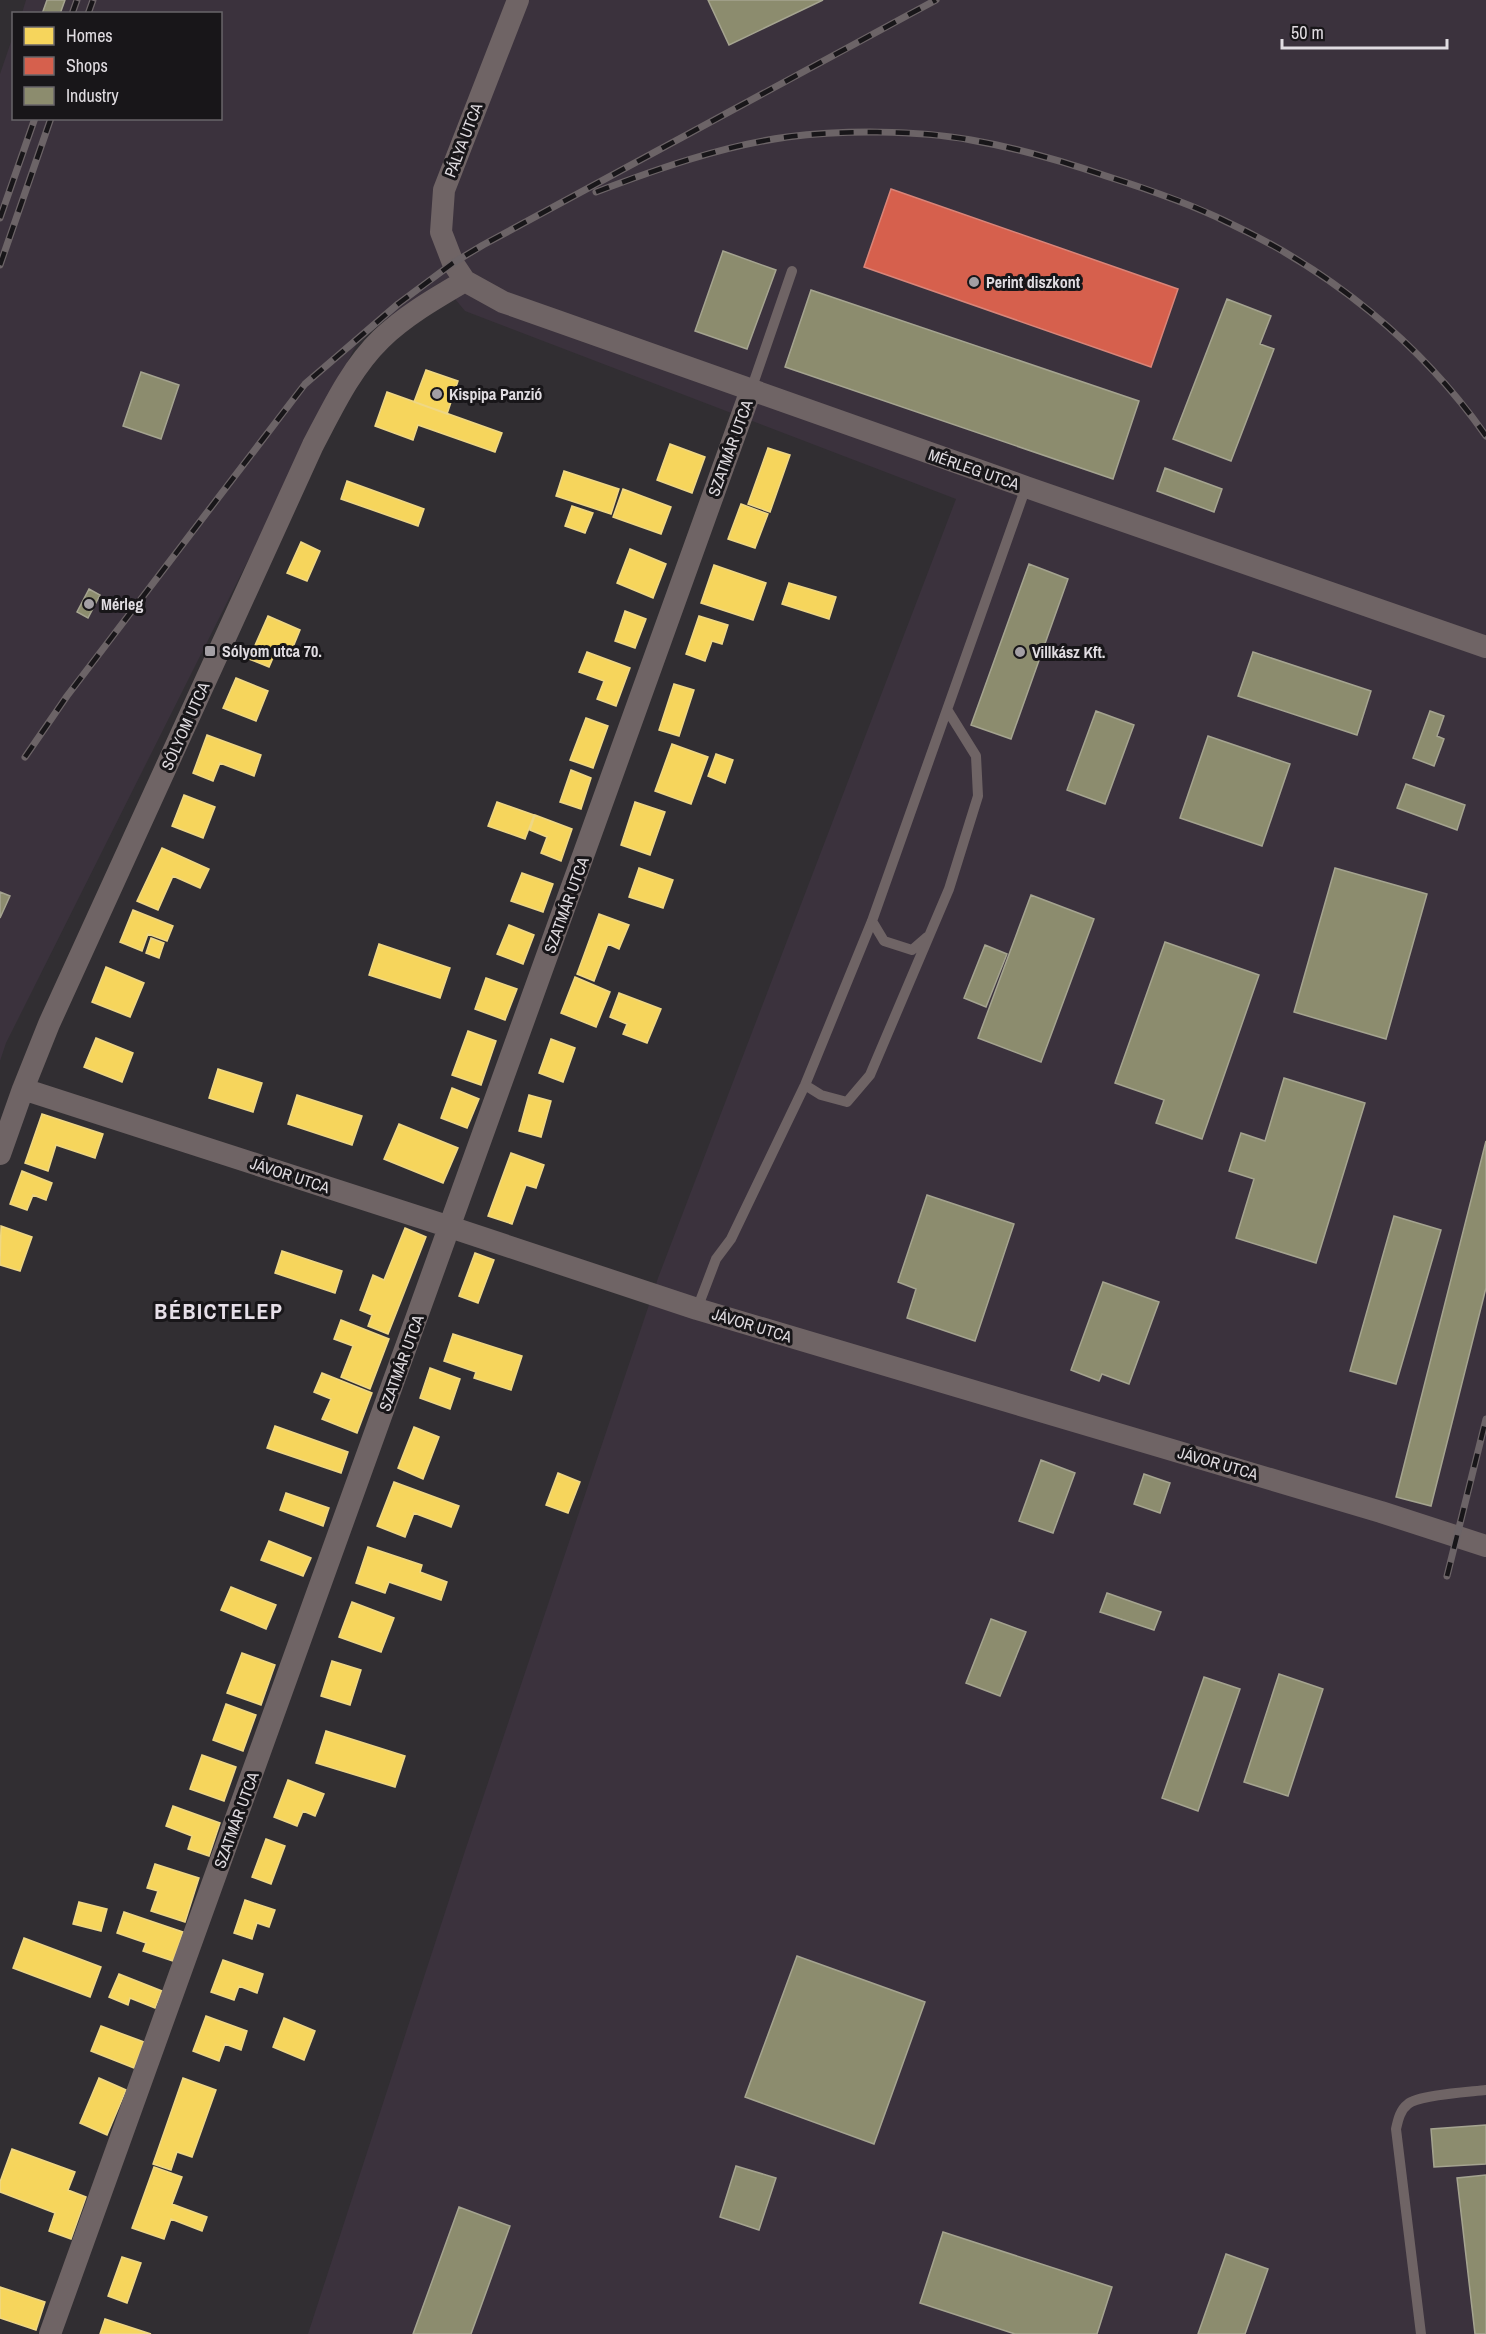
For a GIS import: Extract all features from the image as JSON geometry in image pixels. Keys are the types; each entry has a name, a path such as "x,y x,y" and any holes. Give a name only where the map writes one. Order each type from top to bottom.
{"street":[{"name":"PÁLYA UTCA","path":"465,281 453,263 441,232 444,190 518,0"},
{"name":"MÉRLEG UTCA","path":"465,281 503,302 1026,487 1486,646"},
{"name":"SÓLYOM UTCA","path":"0,1154 49,1024 308,455 333,407 359,365 379,340 425,305 465,281"},
{"name":"SZATMÁR UTCA","path":"50,2334 750,390"},
{"name":"JÁVOR UTCA","path":"23,1089 697,1309 1381,1512 1486,1546"}],"lane":[{"path":"750,390 792,271"},
{"path":"697,1309 716,1259 731,1239 805,1085 872,921 1026,487"},
{"path":"805,1085 821,1095 847,1102 870,1075 949,889 978,796 976,756 948,711"},
{"path":"872,921 884,941 912,950 929,936"},
{"path":"1421,2334 1397,2122 1399,2115 1409,2103 1425,2098 1486,2090"}],"shaded area":[{"path":"26,0 1486,0 1486,2334 308,2334 465,1851 658,1278 956,499 465,311 441,282 360,337 6,1043 0,1061 0,74 12,39 12,120 222,120 222,12 22,12"}],"building: Homes":[{"path":"426,370 458,381 447,414 414,402"},
{"path":"387,392 502,433 495,452 418,425 413,440 375,426"},
{"path":"670,444 705,457 692,493 657,480"},
{"path":"768,448 790,455 770,512 748,504"},
{"path":"564,471 619,489 611,514 556,496"},
{"path":"347,481 424,509 418,526 341,499"},
{"path":"623,489 671,507 661,534 613,517"},
{"path":"741,504 768,514 755,548 728,539"},
{"path":"572,506 593,513 585,533 565,526"},
{"path":"301,542 320,551 307,581 287,573"},
{"path":"630,549 666,564 653,598 617,583"},
{"path":"714,565 766,583 753,620 701,603"},
{"path":"789,583 836,597 829,619 782,604"},
{"path":"625,611 646,619 635,648 615,641"},
{"path":"268,616 300,630 289,657 276,651 269,667 249,659"},
{"path":"699,616 728,625 722,644 712,641 705,661 686,654"},
{"path":"587,652 630,668 616,706 597,699 604,681 579,672"},
{"path":"236,678 268,691 256,721 223,708"},
{"path":"674,684 694,690 679,736 659,730"},
{"path":"586,718 608,726 593,768 570,760"},
{"path":"207,735 261,755 254,776 220,763 213,781 193,773"},
{"path":"672,744 708,757 691,804 655,791"},
{"path":"716,754 733,760 725,783 708,776"},
{"path":"571,770 591,778 581,809 560,802"},
{"path":"184,795 215,807 203,838 172,826"},
{"path":"497,802 534,815 525,839 488,826"},
{"path":"635,802 665,812 650,855 621,845"},
{"path":"535,815 572,829 561,861 541,853 547,837 530,830"},
{"path":"162,848 209,869 200,888 173,876 158,910 137,901"},
{"path":"639,868 673,880 663,908 629,897"},
{"path":"522,873 553,884 543,912 511,901"},
{"path":"133,910 173,926 167,941 148,934 142,951 120,942"},
{"path":"599,914 629,925 619,949 608,944 594,981 577,974"},
{"path":"509,925 534,935 523,964 497,954"},
{"path":"151,938 164,943 159,958 146,953"},
{"path":"379,944 450,968 440,998 369,975"},
{"path":"106,967 144,983 130,1017 92,1002"},
{"path":"575,977 610,992 596,1027 561,1013"},
{"path":"486,978 517,989 505,1020 475,1009"},
{"path":"619,993 661,1009 647,1043 623,1034 627,1024 610,1017"},
{"path":"468,1031 496,1041 481,1085 452,1075"},
{"path":"96,1038 133,1053 122,1082 84,1067"},
{"path":"551,1039 575,1048 563,1082 539,1073"},
{"path":"218,1069 262,1083 253,1112 209,1098"},
{"path":"452,1088 479,1099 467,1128 441,1118"},
{"path":"297,1095 362,1116 352,1145 288,1124"},
{"path":"529,1095 551,1101 541,1137 519,1131"},
{"path":"42,1114 103,1134 95,1158 56,1145 48,1171 25,1163"},
{"path":"399,1124 458,1148 443,1183 384,1159"},
{"path":"511,1153 544,1165 536,1188 526,1185 512,1224 488,1216"},
{"path":"22,1171 52,1183 46,1200 33,1195 27,1210 10,1204"},
{"path":"1,1226 32,1237 20,1271 0,1265"},
{"path":"405,1228 426,1237 388,1334 368,1326 372,1315 360,1310 373,1275 384,1280"},
{"path":"282,1251 342,1271 335,1293 275,1273"},
{"path":"475,1253 494,1260 478,1303 459,1296"},
{"path":"341,1320 389,1339 370,1389 341,1377 353,1346 334,1339"},
{"path":"453,1334 522,1356 511,1390 474,1378 476,1372 444,1361"},
{"path":"430,1368 460,1379 450,1409 420,1398"},
{"path":"322,1373 372,1393 357,1433 322,1419 331,1399 314,1392"},
{"path":"275,1426 348,1452 341,1473 267,1448"},
{"path":"414,1427 439,1437 423,1479 398,1468"},
{"path":"558,1473 580,1482 568,1513 546,1505"},
{"path":"394,1482 459,1506 451,1527 414,1513 405,1537 377,1526"},
{"path":"286,1493 329,1508 323,1526 280,1510"},
{"path":"269,1541 311,1558 303,1576 261,1560"},
{"path":"368,1547 422,1565 420,1572 447,1582 441,1600 389,1582 385,1593 356,1583"},
{"path":"231,1587 276,1605 266,1629 221,1610"},
{"path":"352,1602 394,1618 381,1652 339,1637"},
{"path":"242,1653 275,1665 261,1705 227,1693"},
{"path":"332,1661 361,1670 350,1705 321,1696"},
{"path":"226,1704 256,1715 243,1751 213,1740"},
{"path":"326,1731 405,1756 395,1787 316,1763"},
{"path":"202,1755 236,1767 224,1801 190,1789"},
{"path":"288,1780 324,1794 315,1816 303,1811 297,1826 274,1817"},
{"path":"173,1806 220,1823 209,1856 188,1849 192,1836 166,1826"},
{"path":"266,1839 285,1846 271,1884 252,1877"},
{"path":"155,1864 199,1878 185,1922 151,1911 158,1891 147,1888"},
{"path":"245,1900 275,1910 269,1927 257,1923 252,1939 234,1933"},
{"path":"79,1902 107,1909 101,1931 73,1924"},
{"path":"124,1912 183,1932 173,1961 143,1951 146,1943 117,1933"},
{"path":"24,1938 101,1967 90,1997 13,1968"},
{"path":"223,1960 263,1974 257,1993 239,1986 234,2000 211,1992"},
{"path":"119,1974 162,1991 155,2008 130,1998 128,2005 109,1997"},
{"path":"206,2016 247,2031 241,2050 225,2044 219,2061 193,2051"},
{"path":"284,2018 315,2031 304,2060 273,2047"},
{"path":"101,2026 144,2042 134,2068 91,2051"},
{"path":"99,2078 126,2090 107,2135 80,2123"},
{"path":"183,2078 216,2090 192,2157 177,2152 171,2170 153,2164"},
{"path":"12,2149 75,2172 68,2190 86,2197 71,2239 49,2231 55,2213 0,2192 0,2182"},
{"path":"154,2167 182,2177 172,2204 207,2217 202,2231 171,2219 164,2239 132,2228"},
{"path":"122,2257 141,2263 127,2303 108,2296"},
{"path":"0,2287 45,2302 36,2330 0,2318"},
{"path":"105,2319 151,2334 100,2334"}],"building: Shops":[{"path":"891,189 1178,289 1151,367 864,267"}],"building: Industry":[{"path":"47,0 65,0 61,12 43,12"},
{"path":"708,0 823,0 729,45"},
{"path":"723,251 776,270 747,349 695,331"},
{"path":"811,290 1139,401 1113,479 785,367"},
{"path":"1227,299 1271,316 1260,344 1274,349 1231,461 1173,439"},
{"path":"141,372 179,385 161,439 123,426"},
{"path":"1165,468 1222,489 1214,512 1157,491"},
{"name":"Villkász Kft.","path":"1029,564 1068,579 1011,739 971,725"},
{"name":"Mérleg","path":"89,589 100,595 88,618 77,612"},
{"path":"1253,652 1371,691 1357,735 1238,696"},
{"path":"1096,711 1134,725 1105,804 1067,790"},
{"path":"1430,711 1444,716 1437,736 1444,739 1434,766 1413,758"},
{"path":"1208,736 1290,764 1262,846 1180,818"},
{"path":"1406,784 1465,805 1457,830 1397,808"},
{"path":"1335,868 1427,894 1386,1039 1294,1012"},
{"path":"0,892 10,896 0,918"},
{"path":"1031,895 1094,919 1041,1062 978,1038"},
{"path":"1165,942 1259,975 1202,1139 1156,1123 1164,1100 1115,1083"},
{"path":"985,945 1007,954 986,1007 964,998"},
{"path":"1284,1078 1365,1103 1316,1263 1236,1238 1254,1179 1229,1171 1241,1133 1265,1141"},
{"path":"1486,1141 1486,1288 1431,1506 1396,1497"},
{"path":"927,1195 1014,1224 975,1341 907,1318 916,1289 898,1282"},
{"path":"1394,1216 1441,1230 1396,1384 1350,1371"},
{"path":"1103,1282 1159,1302 1129,1384 1102,1374 1099,1381 1071,1370"},
{"path":"1041,1460 1075,1473 1053,1533 1019,1521"},
{"path":"1144,1474 1170,1483 1160,1513 1134,1504"},
{"path":"1107,1593 1161,1612 1154,1630 1100,1612"},
{"path":"991,1619 1026,1632 1000,1696 966,1683"},
{"path":"1279,1674 1323,1689 1288,1796 1244,1782"},
{"path":"1204,1677 1240,1689 1198,1811 1162,1798"},
{"path":"797,1956 925,2002 874,2144 745,2097"},
{"path":"1486,2125 1486,2164 1434,2167 1431,2129"},
{"path":"736,2166 776,2178 759,2230 720,2217"},
{"path":"1486,2175 1486,2334 1475,2334 1457,2178"},
{"path":"459,2207 510,2226 471,2334 413,2334"},
{"path":"943,2232 1112,2287 1097,2334 1015,2334 920,2303"},
{"path":"1226,2254 1268,2269 1245,2334 1198,2334"}],"railway":[{"path":"73,12 77,0"},
{"path":"89,12 93,0"},
{"path":"25,757 67,696 305,384 398,304 453,263 483,245 936,0"},
{"path":"0,218 34,120"},
{"path":"0,265 50,120"},
{"path":"596,192 714,152 763,141 808,135 855,132 927,134 988,143 1039,155 1137,186 1198,209 1265,241 1302,263 1337,286 1403,340 1433,370 1486,436"},
{"path":"1447,1576 1486,1419"}],"place":[{"name":"Perint diszkont","path":"974,282"},
{"name":"Kispipa Panzió","path":"437,394"},
{"name":"Mérleg","path":"89,604"},
{"name":"Sólyom utca 70.","path":"210,651"},
{"name":"Villkász Kft.","path":"1020,652"}],"district":[{"name":"BÉBICTELEP","path":"219,1311"}]}
